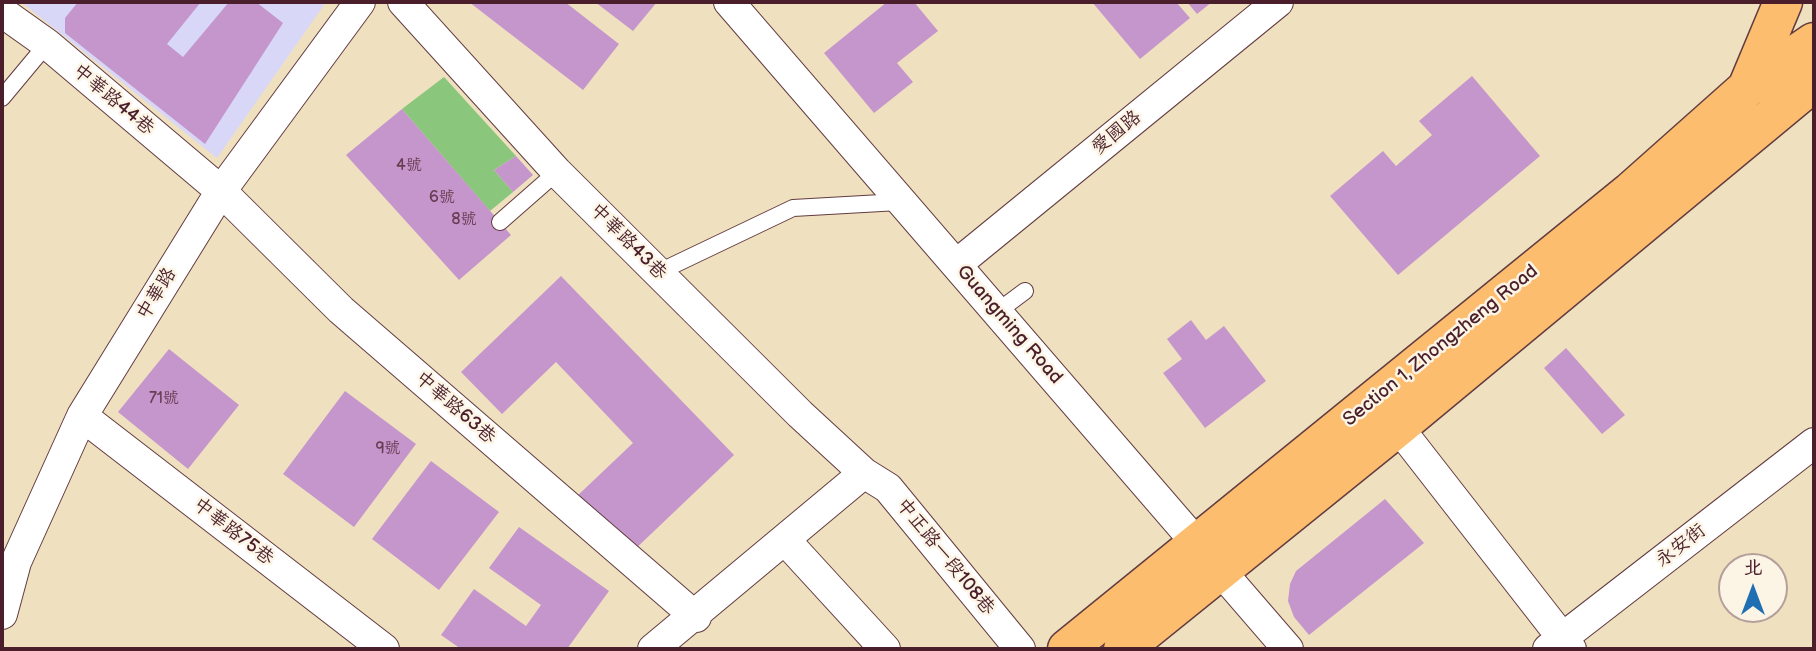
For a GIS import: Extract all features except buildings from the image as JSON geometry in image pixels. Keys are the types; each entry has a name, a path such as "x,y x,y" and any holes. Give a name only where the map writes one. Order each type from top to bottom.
{"main road":[{"path":"1747,88 1783,2"},
{"name":"Section 1, Zhongzheng Road","path":"1068,649 1398,427 1463,351 1630,192 1747,88 1811,49"},
{"name":"Section 1, Zhongzheng Road","path":"1123,649 1209,556 1463,351 1779,108 1811,49"}],"street":[{"name":"中華路","path":"2,614 9,558 82,416 221,191 360,2"},
{"name":"中華路43巷","path":"403,2 557,172 864,473"},
{"name":"Guangming Road","path":"729,2 899,202 957,264 1288,649"},
{"name":"愛國路","path":"957,264 1278,2"},
{"name":"中華路44巷","path":"2,12 47,44 221,191"},
{"name":"中華路63巷","path":"221,191 341,310 696,617"},
{"name":"中華路75巷","path":"82,416 382,649"},
{"path":"1398,427 1560,645"},
{"name":"永安街","path":"1560,645 1814,443"},
{"path":"653,649 696,617 864,473"},
{"name":"中正路一段108巷","path":"864,473 888,488 1020,649"},
{"path":"786,541 885,649"}],"lane":[{"path":"2,98 47,44"},
{"path":"500,222 557,172"},
{"path":"659,272 793,208 899,202"},
{"path":"997,312 1025,291"}],"shaded area":[{"path":"21,2 326,2 217,158"}],"green space":[{"path":"444,77 516,156 494,170 513,192 490,211 402,109"}]}
